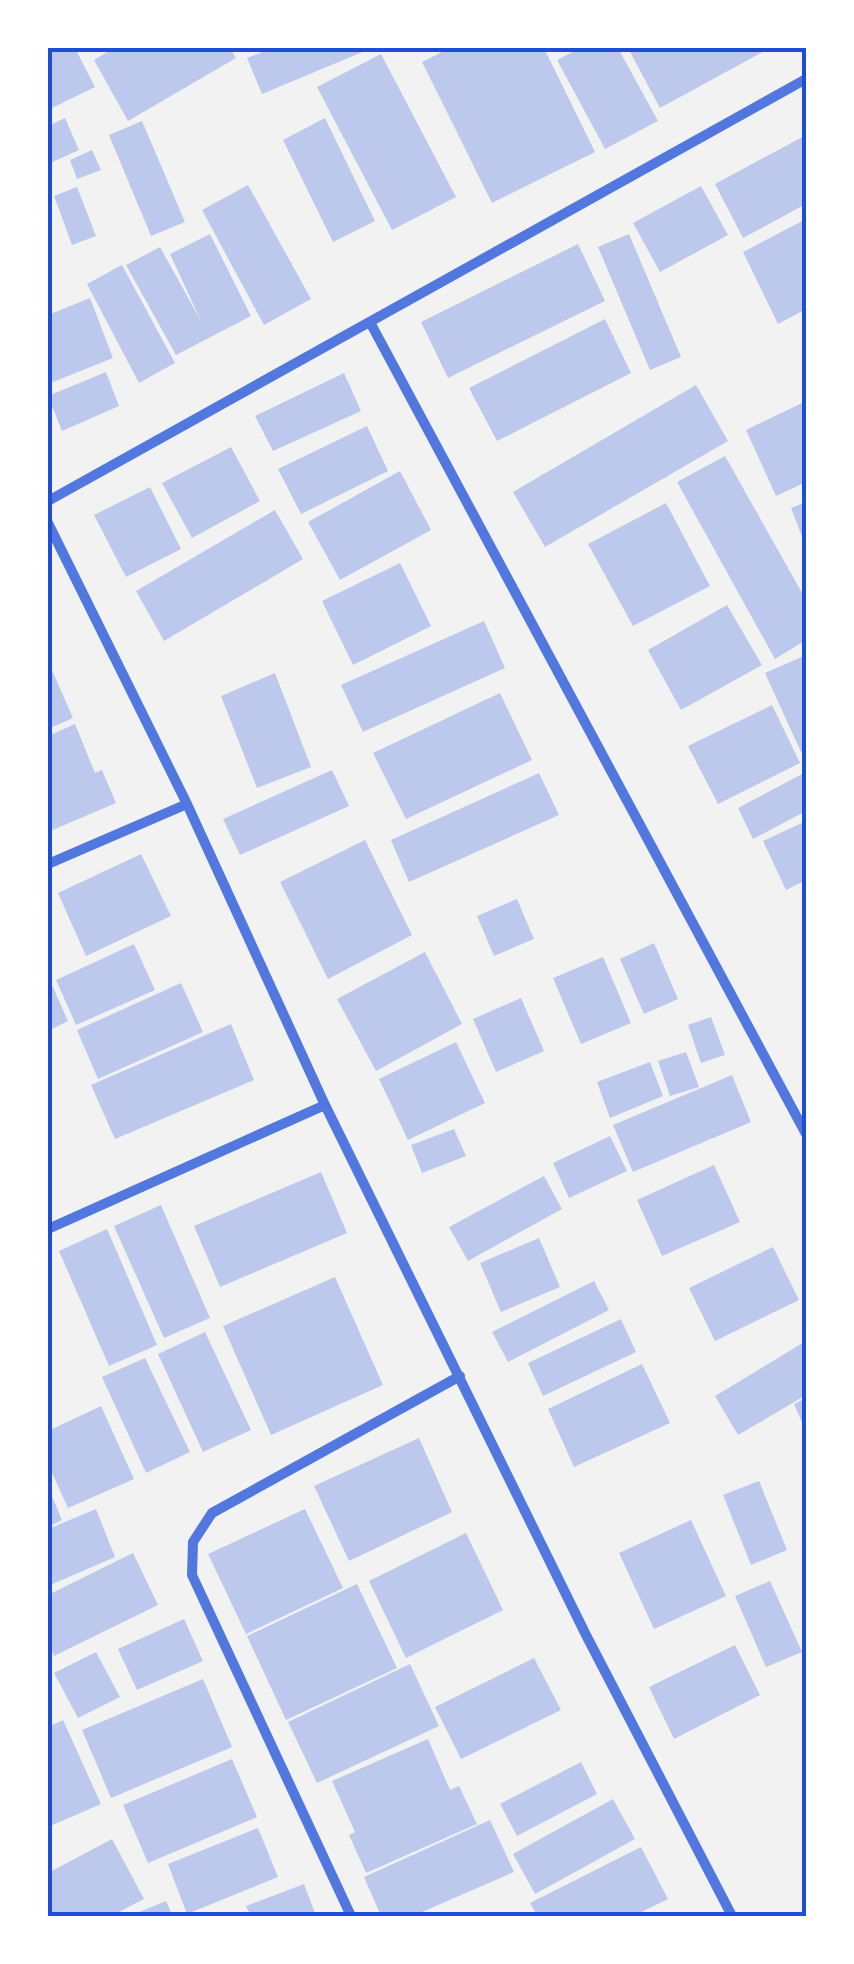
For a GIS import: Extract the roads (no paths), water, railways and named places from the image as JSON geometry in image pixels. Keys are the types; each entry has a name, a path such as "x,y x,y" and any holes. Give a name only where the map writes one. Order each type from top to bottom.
{"street":[{"path":"48,501 806,79"},
{"path":"371,324 806,1134"},
{"path":"48,523 187,804 325,1105 586,1635 732,1916"},
{"path":"48,864 187,804"},
{"path":"48,1229 325,1105"},
{"path":"351,1916 192,1575 193,1542 212,1513 460,1376"}]}
